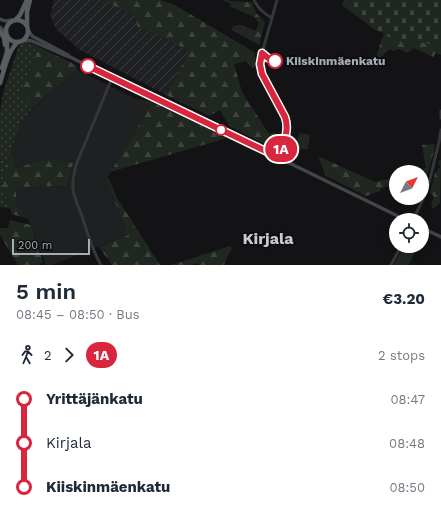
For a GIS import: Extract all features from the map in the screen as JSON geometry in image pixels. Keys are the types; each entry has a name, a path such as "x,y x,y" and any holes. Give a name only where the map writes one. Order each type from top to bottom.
{"highway":[{"path":"6,56 3,31 20,15 27,0"},
{"path":"0,83 13,47 27,36 27,12 30,0"},
{"path":"14,20 19,19 28,28"},
{"path":"3,31 7,38 12,42 20,41"},
{"path":"0,74 8,48 7,38"}],"main road":[{"path":"0,19 5,21 14,20"},
{"path":"0,27 3,31"},
{"path":"28,28 32,36 70,57"},
{"path":"20,41 32,41 70,57 392,213"},
{"path":"429,231 441,237"}],"street":[{"path":"254,0 261,11 272,18"},
{"path":"277,0 260,64 264,79 287,122 284,141 278,157"},
{"path":"101,265 75,198 73,180 76,165 112,78"},
{"path":"441,111 441,118"},
{"path":"416,213 427,191 441,130"},
{"path":"392,265 397,253"}],"shaded area":[{"path":"54,0 102,0 135,16 137,26 190,51 166,95 80,50 56,29 50,15"},
{"path":"77,70 150,106 106,179 128,235 52,265 46,265 28,219 22,216 22,211 16,205 16,187 67,186 46,159 16,168 11,152 21,119"}],"green space":[{"path":"102,0 160,0 173,4 254,52 257,67 252,68 246,61 234,64 242,92 269,134 275,132 272,148 229,126 220,110 209,116 166,95 190,51 137,26 135,16"},
{"path":"223,0 252,2 256,13 265,22 259,45 232,30 233,26 241,25 256,31 259,23 254,17 229,6 231,4"},
{"path":"344,0 441,0 441,48 426,43 394,38 374,29 342,5"},
{"path":"384,33 394,38 426,43 441,48 441,55 436,53 433,57 414,48 407,53 399,49 393,51 390,49 374,63"},
{"path":"23,40 39,47 21,95 33,108 21,120 5,171 2,187 10,208 0,207 0,112 3,93 18,48"},
{"path":"39,47 76,65 77,70 33,108 20,95"},
{"path":"136,99 151,102 227,138 110,172 150,106"},
{"path":"300,133 310,135 308,149 293,149"},
{"path":"434,144 435,147 429,169 429,165 425,165 422,145"},
{"path":"11,152 16,168 46,159 73,163 67,186 16,187 16,205 22,211 22,216 28,219 12,214 2,187"},
{"path":"318,156 375,182 389,179 389,186 366,196 326,176"},
{"path":"441,160 440,203 433,209 431,205 434,197 430,192 435,173 440,167 438,161"},
{"path":"108,177 117,198 160,265 112,265 99,247 128,235 106,179"},
{"path":"10,220 31,225 43,262 38,265 18,265 0,235 0,228 8,228"},
{"path":"230,246 232,248 224,264 225,265 200,265 197,263 192,265 171,265"},
{"path":"400,253 415,253 409,265 394,265"}],"bus line":[{"name":"1A","path":"88,66 278,157 284,141 287,122 262,74 260,64 262,53 275,61"}],"place":[{"name":"Kiiskinmäenkatu","path":"275,61"}],"district":[{"name":"Kirjala","path":"268,238"}]}
